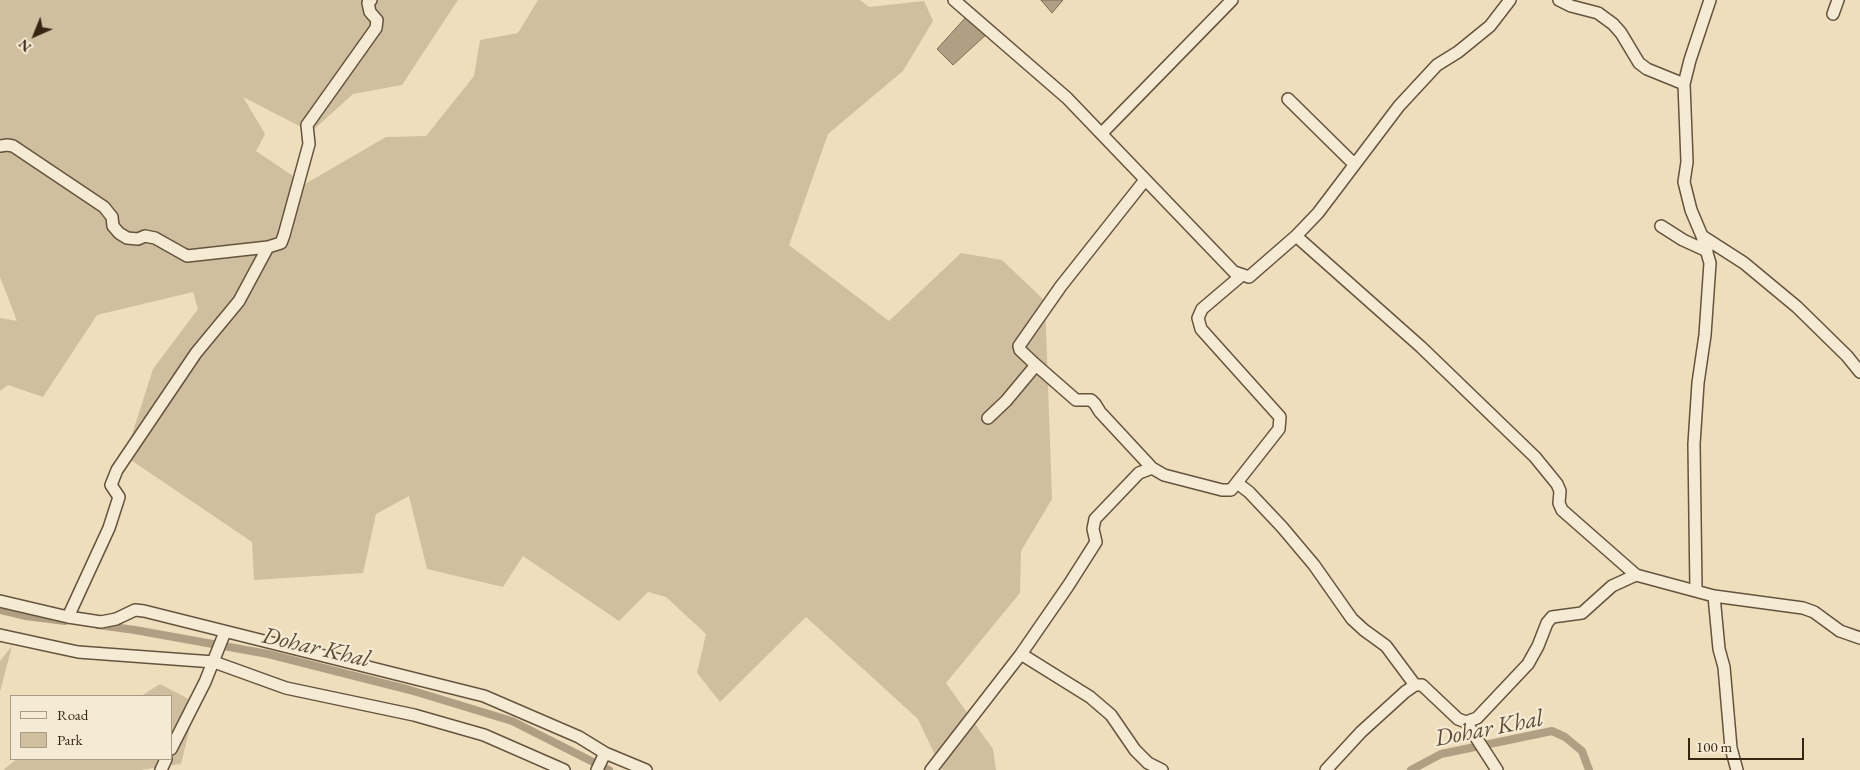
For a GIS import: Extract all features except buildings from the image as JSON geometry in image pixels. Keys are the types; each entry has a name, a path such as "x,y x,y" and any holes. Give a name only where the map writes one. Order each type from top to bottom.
{"street":[{"path":"0,146 13,146 104,207 112,217 113,226 127,238 138,239 145,236 155,238 188,256 268,247 281,243 309,144 307,125 376,28 376,20 370,12 368,3 372,0"},
{"path":"954,0 1068,98 1144,180 1234,272 1249,277 1296,236 1318,213 1399,106 1437,65 1458,52 1490,26 1510,0"},
{"path":"1102,133 1232,0"},
{"path":"1559,0 1570,6 1598,13 1621,33 1639,63 1647,69 1684,84"},
{"path":"1696,591 1694,444 1710,263 1702,236 1691,210 1684,182 1687,162 1684,84 1710,0"},
{"path":"1833,14 1838,0"},
{"path":"1288,99 1354,164"},
{"path":"1144,180 1060,286 1018,346 1036,365 1076,400 1091,400 1152,468 1164,475 1222,490 1230,490 1237,483 1279,429 1280,417 1201,329 1198,318 1202,309 1242,276"},
{"path":"1661,226 1683,240 1707,251"},
{"path":"1296,236 1421,347 1535,457 1557,484 1560,491 1559,503 1562,510 1636,575 1714,596 1803,608 1814,612 1840,631 1860,638"},
{"path":"1702,236 1744,263 1797,307 1847,356 1860,372"},
{"path":"68,617 109,528 120,497 111,485 117,470 196,353 238,301 268,247"},
{"path":"988,418 1006,401 1036,365"},
{"path":"931,770 1021,654 1096,542 1093,529 1095,519 1139,473 1152,468"},
{"path":"1237,483 1250,492 1282,527 1314,565 1352,619 1386,646 1415,685"},
{"path":"1466,722 1477,718 1528,664 1552,617 1582,613 1612,586 1636,575"},
{"path":"1714,596 1719,649 1724,667 1731,748 1736,770"},
{"path":"0,601 68,617 101,622 116,619 135,610 144,611 225,633 484,696 579,737 605,755 646,770"},
{"path":"172,747 215,660 225,633"},
{"path":"0,635 78,652 215,660 286,688 414,715 484,735 564,770"},
{"path":"1021,654 1090,697 1111,715 1135,750 1148,763 1162,770"},
{"path":"1326,770 1361,732 1415,685 1422,685 1458,719 1466,722 1494,765"},
{"path":"598,770 605,755"}],"green space":[{"path":"0,0 458,0 402,85 353,94 311,132 243,97 265,134 256,151 305,184 386,137 426,136 474,76 480,40 518,33 538,0 860,0 869,7 924,1 933,21 903,71 828,134 789,245 889,321 961,253 1002,260 1045,301 1052,499 1021,551 1020,593 946,683 993,749 996,770 942,770 918,719 806,617 720,702 697,673 706,634 666,597 648,592 619,621 523,556 503,587 427,569 409,496 376,514 363,573 254,580 252,542 125,456 153,369 198,309 193,292 97,315 43,397 8,385 0,391 0,318 17,321 0,277"},
{"path":"12,646 0,692 0,661"},
{"path":"160,684 196,703 181,764 141,770 3,770 16,760 172,760 172,695 143,695"}],"shaded area":[{"path":"1041,0 1063,0 1052,13"},
{"path":"967,16 989,32 953,65 937,49"}],"waterway":[{"name":"Dohar Khal","path":"0,610 26,616 65,621"},
{"name":"Dohar Khal","path":"98,625 268,654 410,690 512,721 609,770"},
{"name":"Dohar Khal","path":"1411,770 1441,754 1552,731 1565,737 1582,751 1589,770"}]}
